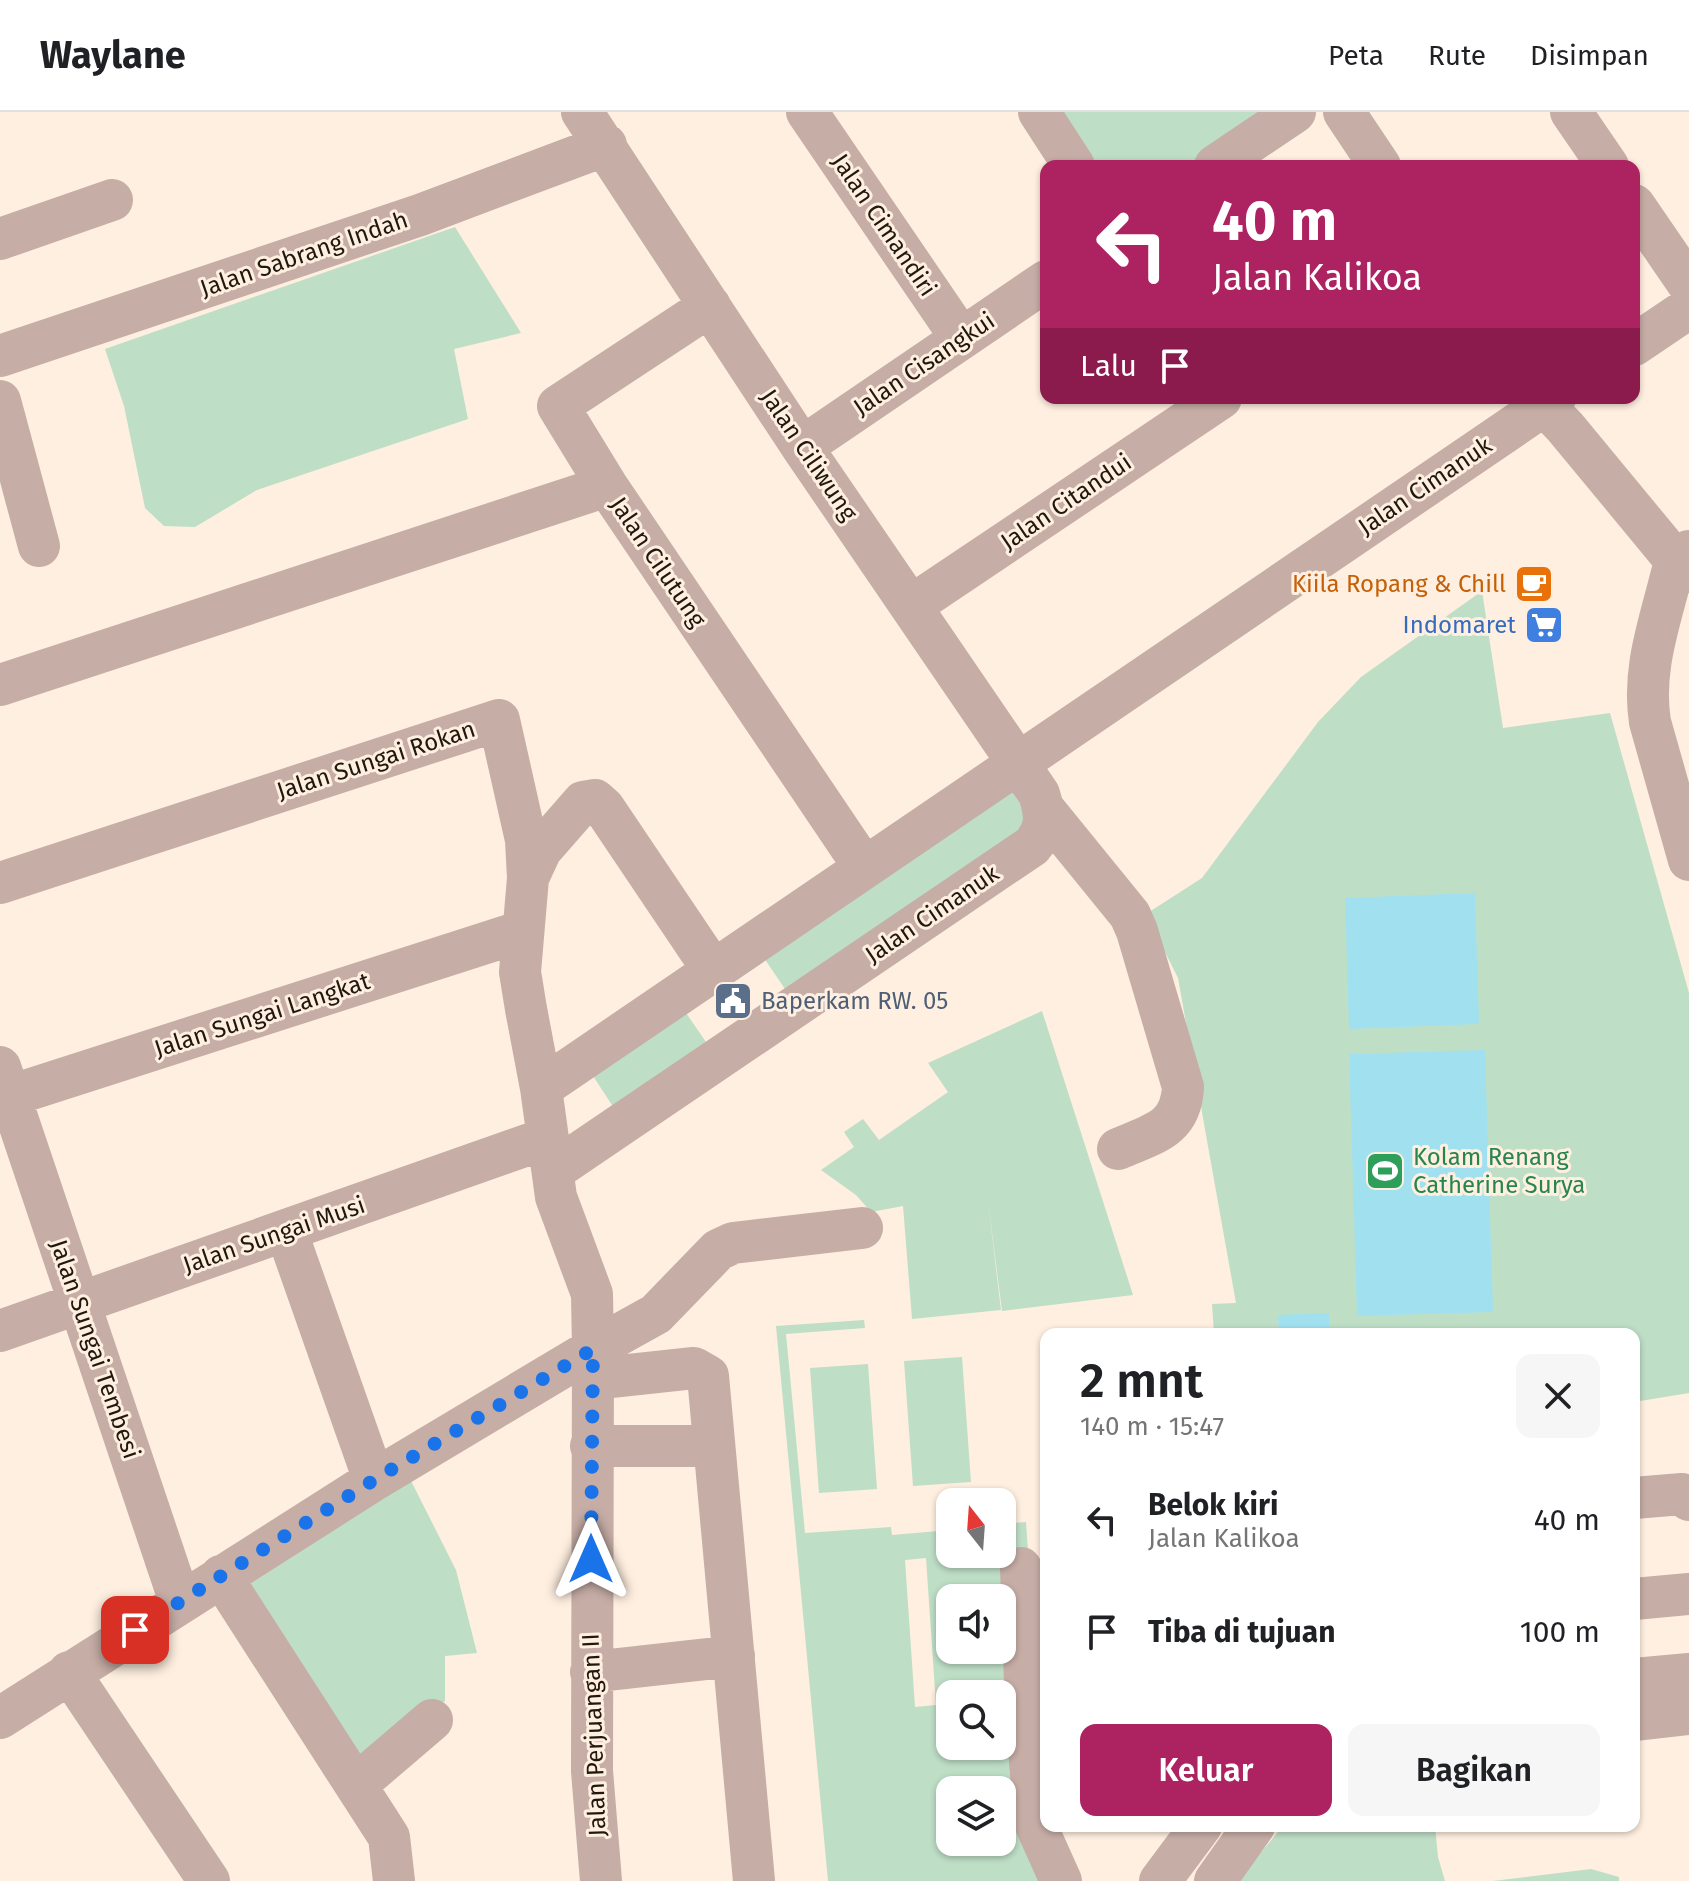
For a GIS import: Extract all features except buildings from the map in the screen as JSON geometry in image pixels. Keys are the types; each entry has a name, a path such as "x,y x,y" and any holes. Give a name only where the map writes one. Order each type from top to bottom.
{"street":[{"name":"Jalan Cimandiri","path":"807,112 961,338"},
{"path":"1039,112 1070,160"},
{"path":"1224,160 1295,112"},
{"path":"1344,112 1376,160"},
{"path":"1571,112 1604,160"},
{"name":"Jalan Ciliwung","path":"594,129 802,447 1017,762"},
{"name":"Jalan Sabrang Indah","path":"0,356 420,215 594,129"},
{"path":"0,239 112,200"},
{"path":"1640,214 1689,285"},
{"name":"Jalan Cisangkui","path":"802,447 1040,285"},
{"name":"Jalan Cilutung","path":"710,306 558,406 607,486 864,867"},
{"path":"1640,341 1689,308"},
{"path":"0,401 39,546"},
{"name":"Jalan Citandui","path":"911,606 1212,404"},
{"name":"Jalan Cimanuk","path":"541,1088 1541,404"},
{"path":"1547,404 1684,561 1654,635 1647,701 1689,860"},
{"path":"0,685 607,486"},
{"name":"Jalan Sungai Rokan","path":"0,883 499,720 526,840 528,878 520,972 541,1088 556,1197 592,1294 592,1364"},
{"path":"1017,762 1039,794 1043,808 1130,915 1183,1087 1182,1105 1175,1119 1163,1130 1118,1149"},
{"path":"528,878 541,850 583,802 595,800 604,808 713,970"},
{"name":"Jalan Cimanuk","path":"550,1154 1032,846 1043,834 1046,822 1043,808"},
{"name":"Jalan Sungai Langkat","path":"3,1087 523,931"},
{"name":"Jalan Sungai Tembesi","path":"3,1087 180,1602"},
{"name":"Jalan Sungai Musi","path":"0,1331 286,1230 550,1154"},
{"path":"0,1718 374,1480 592,1364 656,1314 718,1250 733,1243 862,1228"},
{"path":"286,1230 374,1480"},
{"path":"592,1364 694,1368 708,1376 754,1881"},
{"name":"Jalan Perjuangan II","path":"592,1364 592,1771 601,1881"},
{"path":"591,1446 714,1446"},
{"path":"1640,1498 1682,1494 1689,1500"},
{"path":"1021,1568 1026,1712 1035,1823 1061,1881"},
{"path":"221,1576 389,1837 394,1881"},
{"path":"1640,1598 1689,1594"},
{"path":"591,1657 732,1643"},
{"path":"69,1672 209,1881"},
{"path":"1640,1678 1689,1674"},
{"path":"1640,1719 1689,1714"},
{"path":"356,1785 432,1720"},
{"path":"1160,1881 1197,1832"},
{"path":"1215,1881 1250,1832"}],"green space":[{"path":"1058,112 1269,112 1197,160 1090,160"},
{"path":"455,227 521,333 454,349 468,419 257,490 195,527 164,526 145,508 124,406 105,349"},
{"path":"1482,591 1503,728 1610,713 1689,993 1689,1393 1640,1401 1640,1328 1214,1328 1212,1304 1236,1303 1178,978 1146,914 1202,878 1318,722 1361,677"},
{"path":"1011,790 1033,822 785,989 764,958"},
{"path":"684,1010 708,1045 614,1108 591,1073"},
{"path":"1042,1011 1133,1295 1002,1311 988,1201 1001,1310 912,1319 903,1206 871,1212 856,1195 821,1170 854,1147 844,1132 863,1119 879,1140 948,1092 928,1063"},
{"path":"864,1320 865,1328 786,1334 805,1533 891,1527 892,1535 936,1531 936,1568 1006,1568 1007,1584 936,1584 936,1664 1012,1664 1013,1680 936,1680 936,1705 936,1760 1016,1760 1016,1710 1051,1881 828,1881 776,1326","holes":["926,1558 936,1705 915,1707 905,1560"]},
{"path":"962,1357 971,1482 913,1486 904,1361"},
{"path":"868,1364 877,1489 819,1493 810,1368"},
{"path":"407,1473 456,1570 477,1653 445,1656 445,1701 364,1769 244,1578"},
{"path":"1026,1522 1028,1551 1016,1552 1016,1523"},
{"path":"1278,1832 1436,1832 1445,1881 1237,1881"},
{"path":"1591,1869 1619,1877 1619,1881 1493,1881"}],"water":[{"path":"1475,893 1479,1024 1349,1029 1345,898"},
{"path":"1485,1050 1493,1312 1357,1316 1349,1054"},
{"path":"1329,1313 1330,1328 1279,1328 1278,1315"}],"place":[{"name":"Kiila Ropang & Chill","path":"1534,584"},
{"name":"Indomaret","path":"1544,625"},
{"name":"Baperkam RW. 05","path":"733,1001"},
{"name":"Kolam Renang Catherine Surya","path":"1385,1171"}],"route":[{"path":"135,1630 374,1480 593,1349 591,1559"}]}
